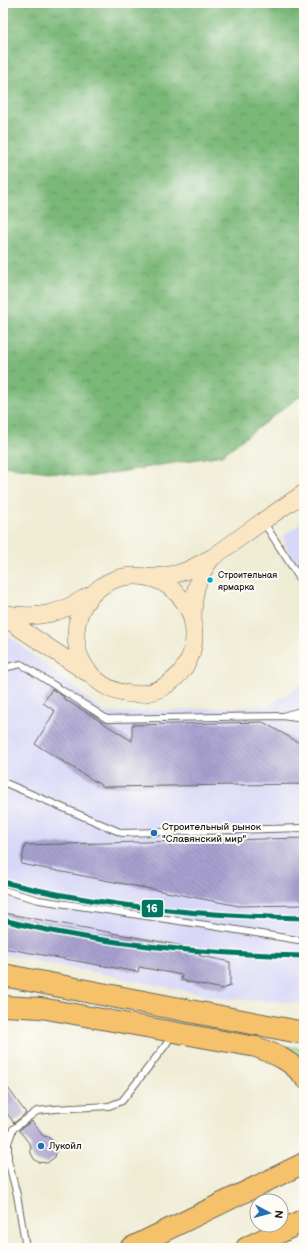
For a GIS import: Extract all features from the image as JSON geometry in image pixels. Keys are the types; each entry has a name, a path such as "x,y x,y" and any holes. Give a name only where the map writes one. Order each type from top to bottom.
{"highway":[{"path":"3,975 304,1032"},
{"path":"247,1248 304,1220"}],"main road":[{"path":"3,1006 41,1008 256,1047 278,1056 297,1068 304,1077"},
{"path":"283,1173 304,1151"},
{"path":"130,1248 304,1163"}],"street":[{"path":"149,578 176,574 188,570 212,557 263,520 304,493"},
{"path":"3,617 109,689 120,693 132,694 143,694 154,691 165,686 174,679 182,671 188,661 194,638 194,596 197,582 212,557"},
{"path":"3,614 27,616 50,614 77,603 104,584 115,579 126,576 138,576 160,582 178,595 186,605 193,627"},
{"path":"90,675 79,655 75,632 77,620 81,610 95,591"}],"lane":[{"path":"263,520 304,585"},
{"path":"3,668 21,664 107,719 282,716 304,719"},
{"path":"282,716 304,710"},
{"path":"3,782 122,833 304,828"},
{"path":"3,890 39,900 304,940"},
{"path":"26,1248 17,1194 8,1160 8,1143 14,1129 37,1111 55,1108 110,1106 122,1101 165,1046 174,1032"}],"shaded area":[{"path":"304,521 304,598 283,536"},
{"name":"Строительный рынок \"Славянский мир\"","path":"3,631 105,713 268,706 304,683 304,1003 226,999 3,954"}],"green space":[{"path":"3,3 304,3 304,393 222,455 88,477 3,466"},
{"path":"272,1044 304,1049 304,1065 295,1054"}],"building":[{"path":"52,689 64,697 63,698 132,741 132,725 263,722 303,745 304,784 104,787 35,744 55,711 43,703"},
{"path":"304,838 304,905 239,906 21,864 25,845"},
{"path":"3,913 184,946 183,952 230,962 230,986 222,989 181,980 182,975 139,967 138,972 3,948"},
{"path":"3,1081 26,1113 14,1123 3,1108"},
{"path":"32,1121 43,1136 48,1137 55,1143 57,1148 55,1157 47,1163 38,1162 34,1159 30,1151 31,1146 19,1130"}],"transit line":[{"name":"16","path":"3,882 77,898 152,909 228,915 304,918"},
{"name":"16","path":"3,920 77,936 152,947 228,953 304,956"}],"place":[{"name":"Строительная ярмарка","path":"210,580"},
{"name":"Строительный рынок \"Славянский мир\"","path":"154,833"},
{"name":"Лукойл","path":"41,1146"}]}
